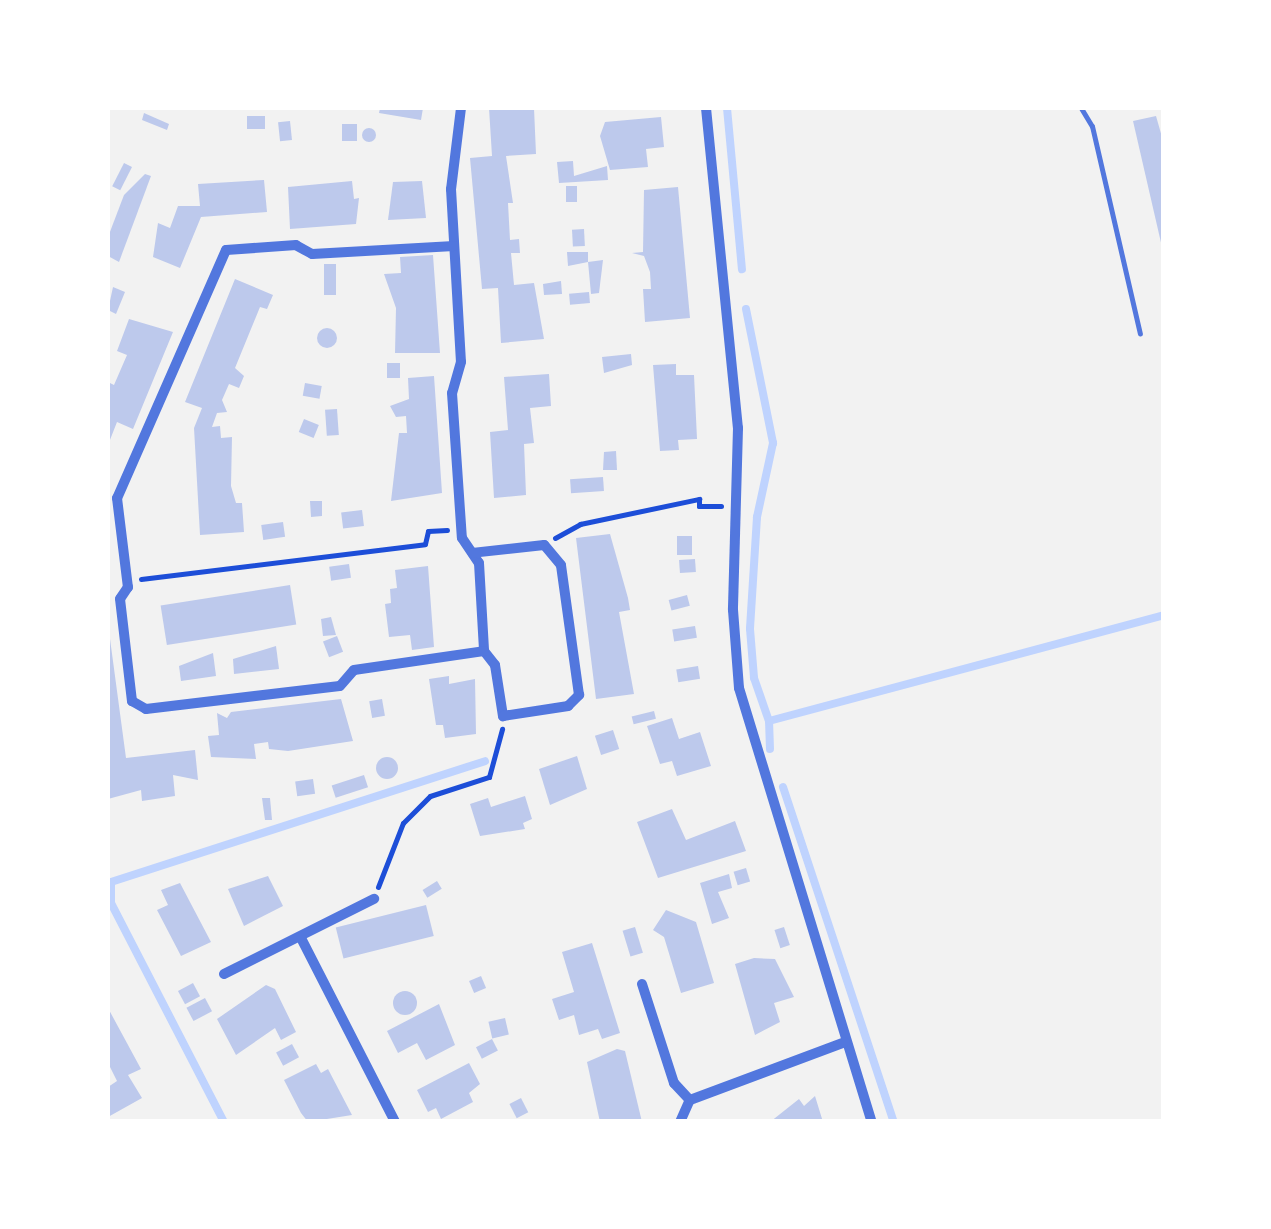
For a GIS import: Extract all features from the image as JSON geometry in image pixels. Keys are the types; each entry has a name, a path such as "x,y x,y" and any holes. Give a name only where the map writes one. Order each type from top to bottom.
{"street":[{"path":"462,108 452,154 461,362 452,393 462,528 472,553 478,563 484,651 495,666 503,716 568,706 580,695 561,565 544,545 472,553"},
{"path":"706,108 733,347 733,610 744,714 872,1122"},
{"path":"454,246 312,254 296,245 226,250 118,498 128,580 120,599 132,701 146,709 340,686 354,670 484,651"},
{"path":"224,974 374,899"},
{"path":"301,938 396,1122"},
{"path":"642,984 674,1083 690,1100"},
{"path":"680,1122 690,1100 845,1042"}],"lane":[{"path":"1081,108 1092,126 1140,334"}],"path":[{"path":"544,545 580,524 699,500 699,506 736,506"},
{"path":"128,580 425,544 428,531 462,528"},
{"path":"374,899 403,822 430,796 489,777 503,716"}],"building":[{"path":"380,108 423,108 421,120 379,113"},
{"path":"489,108 534,108 536,154 506,156 513,203 508,203 510,240 519,239 520,253 511,253 514,285 534,283 544,339 501,343 498,288 482,289 470,158 492,156"},
{"path":"144,113 169,124 167,130 142,120"},
{"path":"247,116 265,116 265,129 247,129"},
{"path":"1156,116 1164,144 1162,247 1133,121"},
{"path":"661,117 664,147 646,149 648,167 610,170 600,136 605,122"},
{"path":"290,121 292,140 280,141 278,122"},
{"path":"342,124 357,124 357,141 342,141"},
{"path":"369,128 376,135 369,142 362,135"},
{"path":"573,161 574,176 607,166 608,180 559,183 557,162"},
{"path":"124,163 132,167 120,190 112,186"},
{"path":"145,174 151,176 119,262 108,256 108,237 124,195"},
{"path":"264,180 267,212 201,217 180,268 153,257 158,223 170,228 178,206 200,206 198,184"},
{"path":"352,181 354,199 359,198 356,224 290,229 288,187"},
{"path":"422,181 426,218 388,220 393,182"},
{"path":"566,186 577,186 577,202 566,202"},
{"path":"678,187 690,318 645,322 643,289 651,289 650,272 644,256 632,253 643,252 644,190"},
{"path":"584,229 585,246 573,247 572,230"},
{"path":"567,252 588,252 588,262 568,266"},
{"path":"433,255 440,353 395,353 396,308 384,274 401,273 400,257"},
{"path":"603,260 599,293 591,294 588,262"},
{"path":"324,264 336,264 336,295 324,295"},
{"path":"235,279 273,295 267,309 260,307 235,368 244,376 239,388 229,384 222,400 227,412 217,413 212,427 220,426 221,438 232,437 231,486 236,503 242,503 244,532 200,535 194,428 202,408 185,402"},
{"path":"561,281 562,294 544,295 543,284"},
{"path":"113,287 125,292 116,314 108,310"},
{"path":"589,292 590,303 570,305 569,294"},
{"path":"129,319 173,332 133,429 117,422 108,445 108,382 114,385 127,355 117,351"},
{"path":"327,328 337,338 327,348 317,338"},
{"path":"631,354 632,365 604,373 602,357"},
{"path":"387,363 400,363 400,378 387,378"},
{"path":"676,364 676,375 694,375 697,439 678,440 679,450 660,451 653,365"},
{"path":"549,374 551,406 530,408 534,443 524,444 526,495 494,498 490,432 508,430 504,377"},
{"path":"434,376 442,493 391,501 399,433 407,433 406,416 396,417 390,406 409,399 408,378"},
{"path":"305,383 322,386 319,399 303,396"},
{"path":"337,409 339,435 327,436 325,410"},
{"path":"304,419 319,425 314,438 299,432"},
{"path":"616,451 617,470 603,470 604,452"},
{"path":"603,477 604,491 571,493 570,479"},
{"path":"310,501 322,501 322,516 311,517"},
{"path":"362,510 364,526 343,528 341,513"},
{"path":"283,522 285,537 263,540 261,525"},
{"path":"610,534 630,610 619,612 634,694 596,699 576,538"},
{"path":"677,536 692,536 692,555 677,555"},
{"path":"695,559 696,572 680,573 679,560"},
{"path":"349,564 351,578 331,581 329,567"},
{"path":"428,566 434,647 412,650 410,635 389,637 385,604 391,603 390,589 397,588 395,570"},
{"path":"290,585 296,625 167,645 161,605"},
{"path":"687,595 690,606 671,611 669,600"},
{"path":"331,617 336,635 323,636 321,619"},
{"path":"108,624 126,758 195,750 198,780 173,775 175,796 142,801 141,790 108,799"},
{"path":"695,626 697,638 674,641 672,630"},
{"path":"337,636 343,652 329,657 323,641"},
{"path":"276,646 279,669 234,674 233,659"},
{"path":"213,653 216,676 181,681 179,666"},
{"path":"698,666 700,679 678,682 676,669"},
{"path":"449,676 449,684 475,679 476,734 445,738 443,725 436,725 429,679"},
{"path":"341,699 353,741 288,751 269,749 268,742 254,744 256,759 211,757 208,736 219,735 217,713 227,718 231,712"},
{"path":"382,699 385,716 372,718 369,701"},
{"path":"654,711 656,719 634,724 632,717"},
{"path":"672,718 679,739 700,732 711,766 677,776 672,761 660,764 647,726"},
{"path":"613,730 619,749 601,755 595,736"},
{"path":"577,756 587,789 550,805 539,769"},
{"path":"383,757 391,757 398,768 391,779 383,779 376,772 376,764"},
{"path":"364,775 368,787 336,798 332,786"},
{"path":"313,779 315,794 297,796 295,782"},
{"path":"525,796 532,819 523,823 525,829 480,836 470,804 488,798 491,807"},
{"path":"262,798 270,798 272,820 265,820"},
{"path":"672,809 686,840 735,821 746,851 658,878 637,822"},
{"path":"746,868 750,881 738,885 734,872"},
{"path":"729,874 732,888 718,892 729,918 712,924 700,883"},
{"path":"268,876 283,906 244,926 228,889"},
{"path":"437,881 442,889 427,898 423,890"},
{"path":"180,883 211,942 181,956 157,910 168,905 161,890"},
{"path":"426,905 434,936 344,959 336,927"},
{"path":"666,910 696,922 714,983 681,993 664,937 653,930"},
{"path":"635,927 643,953 630,957 623,931"},
{"path":"784,927 790,945 780,948 774,930"},
{"path":"592,943 620,1033 602,1039 598,1029 579,1035 574,1015 559,1020 552,999 574,992 562,952"},
{"path":"754,958 775,959 794,997 774,1003 780,1022 755,1035 735,964"},
{"path":"481,976 486,988 474,993 469,981"},
{"path":"193,983 200,996 185,1004 178,991"},
{"path":"266,985 275,989 296,1032 281,1040 275,1028 236,1055 217,1019"},
{"path":"405,991 417,1003 405,1015 393,1003"},
{"path":"205,998 212,1011 194,1021 186,1008"},
{"path":"439,1004 455,1045 426,1060 417,1043 398,1053 387,1031"},
{"path":"108,1008 141,1069 128,1075 142,1098 108,1117 108,1087 117,1081 108,1063"},
{"path":"505,1018 509,1035 492,1038 488,1022"},
{"path":"492,1039 498,1051 482,1059 476,1047"},
{"path":"292,1044 299,1057 283,1066 276,1052"},
{"path":"617,1049 625,1051 642,1122 600,1122 587,1062"},
{"path":"469,1063 480,1084 469,1093 473,1102 441,1119 436,1108 428,1112 417,1090"},
{"path":"316,1064 321,1073 328,1069 352,1115 308,1122 301,1113 284,1080"},
{"path":"815,1096 823,1122 770,1122 799,1099 804,1106"},
{"path":"521,1098 528,1112 517,1118 509,1104"}],"waterway":[{"path":"727,108 742,269"},
{"path":"746,309 773,443 757,517 750,629 754,678 769,721"},
{"path":"770,749 769,721 1164,615"},
{"path":"224,1122 111,903 111,882 485,761"},
{"path":"783,787 894,1122"}]}
